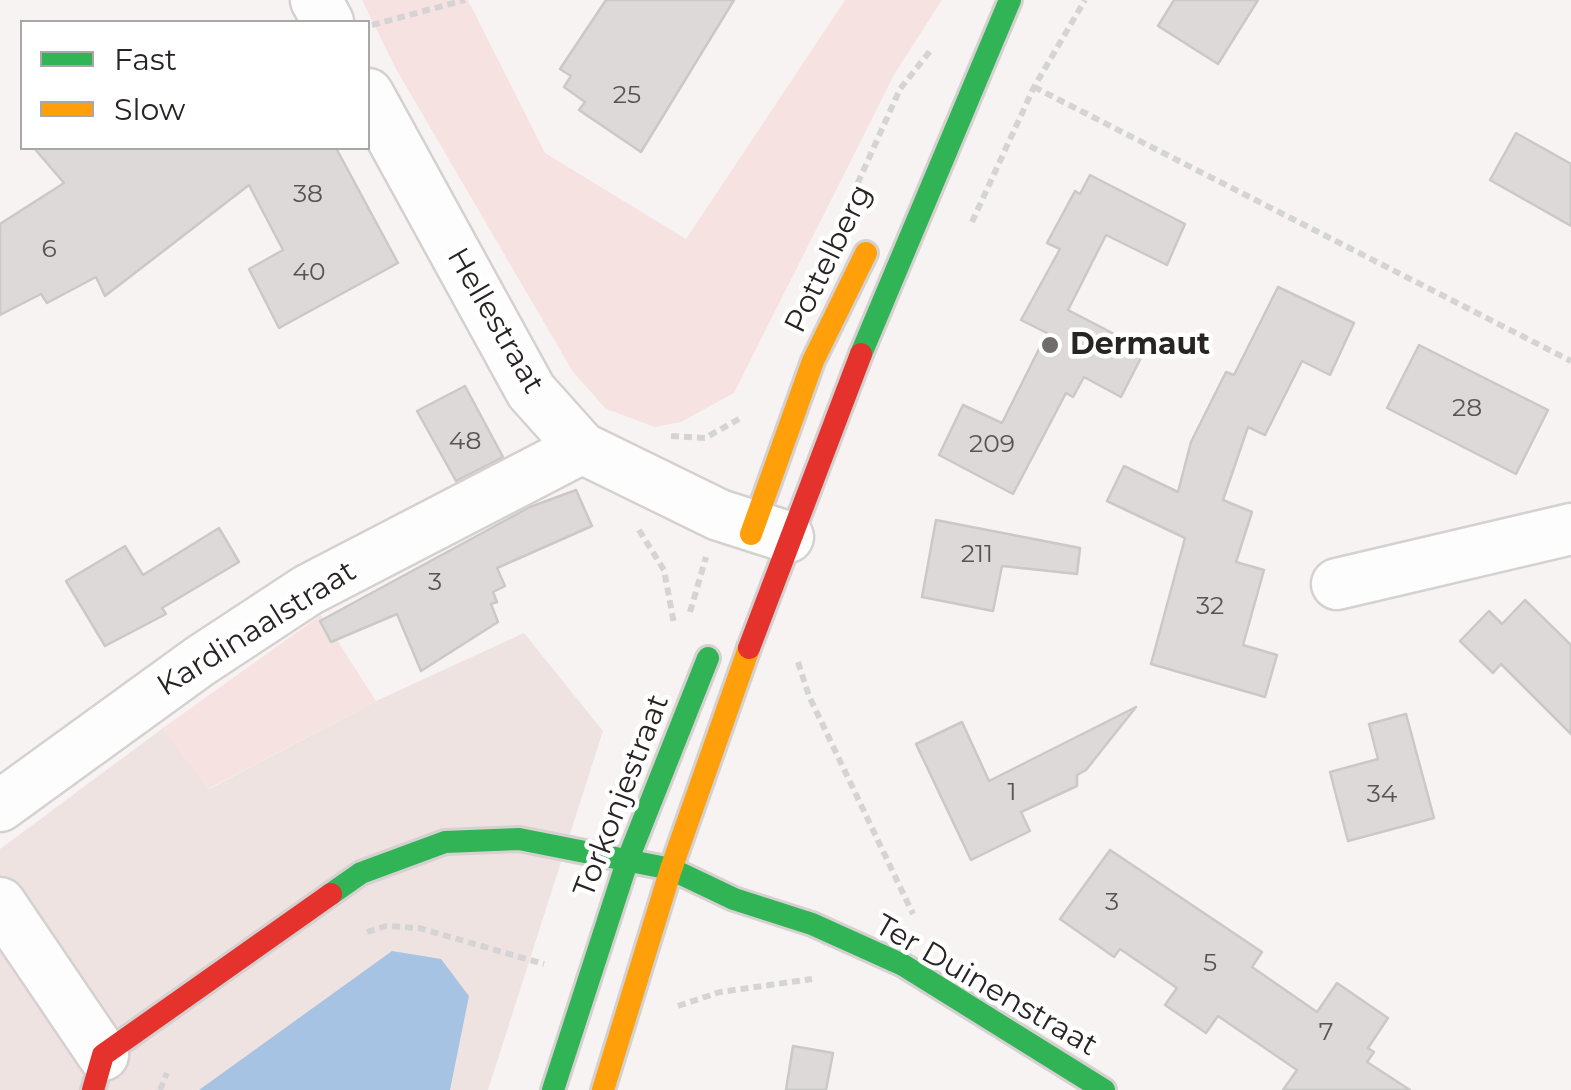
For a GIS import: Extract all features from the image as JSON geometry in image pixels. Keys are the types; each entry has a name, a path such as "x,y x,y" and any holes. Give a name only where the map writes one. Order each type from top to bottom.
{"main road":[{"name":"Pottelberg","path":"761,541 1010,0"},
{"name":"Pottelberg","path":"948,84 991,36"},
{"name":"Pottelberg","path":"761,541 813,361 880,223"},
{"path":"603,1090 671,868 761,541"},
{"name":"Torkonjestraat","path":"552,1090 628,859 714,642"},
{"name":"Ter Duinenstraat","path":"98,1073 361,873 444,842 519,839 671,868 734,898 812,924 902,965 1104,1090"}],"street":[{"path":"316,0 355,20"},
{"name":"Hellestraat","path":"370,98 531,392 582,448 761,541"},
{"name":"Kardinaalstraat","path":"0,806 200,661 308,590 582,448"},
{"path":"1337,584 1571,529"},
{"path":"0,903 98,1073"}],"path":[{"path":"355,20 465,0"},
{"path":"1085,0 1034,87 1571,361"},
{"path":"370,33 380,42"},
{"path":"665,436 705,438 740,418"},
{"path":"637,526 664,570 674,643"},
{"path":"798,662 809,696 914,916"},
{"path":"354,936 386,926 420,928 586,980"},
{"path":"630,996 668,1008 720,992 818,978"}],"shaded area":[{"path":"362,0 468,0 545,153 686,239 845,0 942,0 895,73 734,393 681,422 655,427 606,409 573,372 396,69"},
{"path":"321,615 376,701 208,789 163,728"},
{"path":"524,633 603,731 488,1090 0,1090 0,849 163,728 209,789 376,701"}],"water":[{"path":"392,951 441,959 469,996 450,1090 199,1090"}],"building":[{"path":"606,0 734,0 641,152 579,110 585,102 564,87 571,76 560,69"},
{"path":"1174,0 1258,0 1218,64 1158,26"},
{"path":"1516,133 1571,164 1571,226 1490,180"},
{"path":"36,150 337,150 398,263 279,328 249,269 283,250 249,185 105,296 96,277 47,303 41,294 0,315 0,224 64,183"},
{"path":"1090,175 1185,224 1167,265 1106,235 1068,310 1145,350 1121,397 1084,377 1073,397 1066,393 1013,494 939,455 963,405 1002,423 1047,333 1021,320 1060,249 1047,243 1075,191 1080,194"},
{"path":"1278,287 1354,323 1330,375 1302,361 1265,435 1248,427 1223,500 1252,512 1236,562 1264,570 1243,645 1277,655 1265,697 1151,664 1185,538 1107,501 1124,466 1178,492 1191,442 1226,372 1234,375"},
{"path":"1419,345 1548,410 1516,474 1387,408"},
{"path":"465,386 503,457 456,481 417,411"},
{"path":"576,490 592,526 497,568 505,586 493,592 497,602 491,604 498,622 421,671 397,614 331,642 320,621 530,507"},
{"path":"936,520 1080,548 1077,574 1002,566 993,611 922,597"},
{"path":"219,528 239,562 162,608 166,614 105,646 66,581 125,546 143,575"},
{"path":"1525,600 1571,645 1571,734 1501,664 1493,673 1460,641 1489,611 1502,624"},
{"path":"1136,707 1086,770 1077,775 1077,786 1021,812 1030,831 971,860 916,744 962,722 989,781"},
{"path":"1406,714 1434,818 1348,841 1330,772 1378,759 1369,724"},
{"path":"1110,850 1262,952 1252,967 1317,1012 1337,983 1388,1018 1368,1048 1374,1052 1367,1062 1410,1090 1283,1090 1297,1070 1218,1016 1206,1033 1165,1005 1177,988 1120,949 1114,957 1060,919"},
{"path":"793,1046 833,1053 826,1090 786,1090"}],"traffic: fast":[{"path":"861,354 1010,0"},
{"path":"553,1090 628,859 708,658"},
{"path":"331,894 361,873 445,842 519,839 671,869 734,899 812,924 903,965 1104,1090"}],"traffic: slow":[{"path":"751,534 813,361 866,253"},
{"path":"603,1090 671,869 749,648"}],"traffic: jam":[{"path":"749,648 861,354"},
{"path":"93,1090 103,1055 331,894"}],"place":[{"name":"Dermaut","path":"1050,345"}]}
